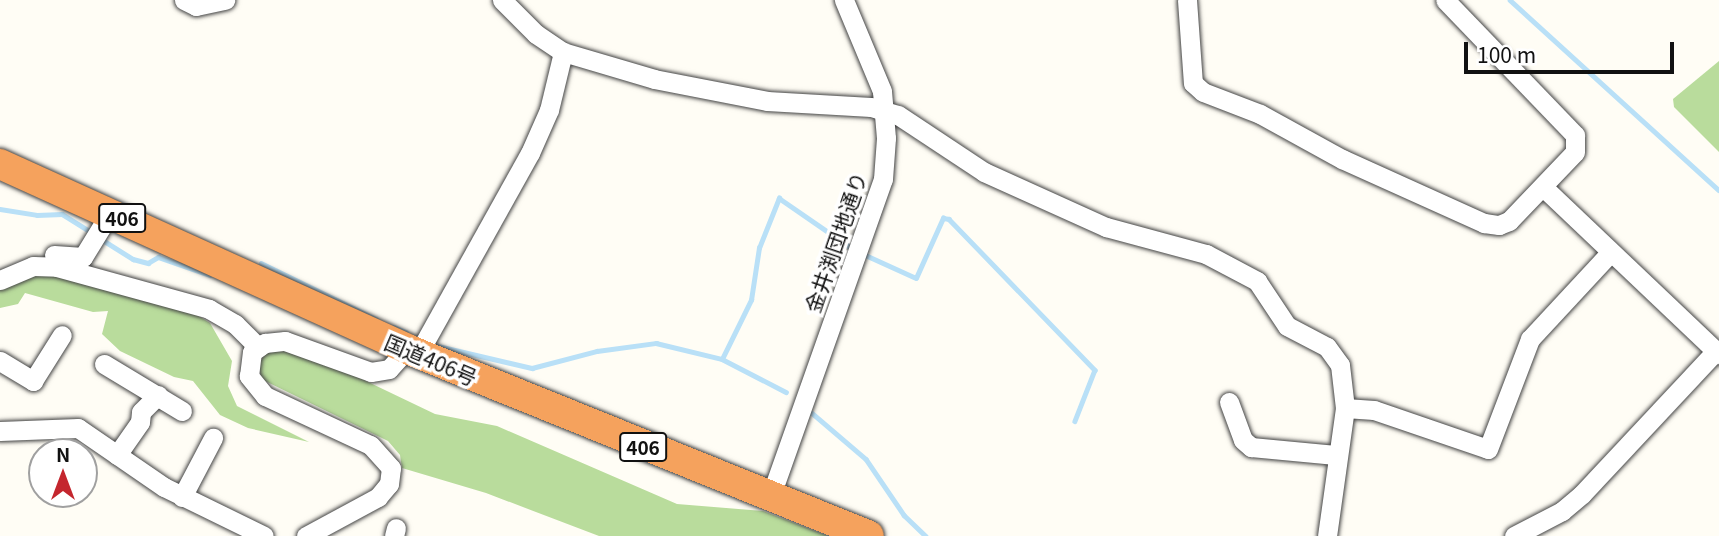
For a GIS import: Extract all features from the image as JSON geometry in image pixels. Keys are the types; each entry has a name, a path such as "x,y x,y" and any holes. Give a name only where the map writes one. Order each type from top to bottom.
{"highway":[{"name":"国道406号","path":"0,164 107,219 412,351 869,536"}],"street":[{"path":"184,0 196,6 225,0"},
{"path":"502,0 536,34 563,52 654,79 767,101 884,110 984,172 1105,227 1206,254 1257,281 1270,294 1287,326 1335,355 1345,408 1336,455 1327,536"},
{"name":"金井渕団地通り","path":"770,498 883,179 884,110 874,64 844,0"},
{"path":"1187,0 1194,83 1203,92 1260,114 1342,159 1484,223 1509,221 1575,152 1575,135 1445,0"},
{"path":"258,346 285,341 371,372 389,369 412,351 530,153 549,110 563,52"},
{"path":"1514,536 1562,511 1582,494 1717,352 1543,187"},
{"path":"0,266 38,252 83,257 107,219"},
{"path":"1345,408 1374,411 1488,449 1530,339 1610,253"},
{"path":"0,280 33,266 66,269 209,309 235,324 258,346"},
{"path":"0,361 33,381 62,335"},
{"path":"258,346 248,365 249,376 259,391 370,445 391,468 389,484 378,496 306,536"},
{"path":"104,364 182,411"},
{"path":"117,455 141,422 141,412 158,395"},
{"path":"1228,402 1243,440 1251,447 1336,455"},
{"path":"0,431 68,426 87,433 182,497 264,536"},
{"path":"182,497 213,438"}],"green space":[{"path":"1719,61 1719,152 1674,107 1673,99"},
{"path":"49,268 176,302 210,323 232,361 228,386 237,406 309,442 248,428 220,415 193,381 174,377 120,351 102,334 108,311 93,312 25,293 18,304 0,308 0,286"},
{"path":"280,350 341,369 435,414 497,426 677,504 763,511 828,536 599,536 486,493 402,468 400,455 388,441 261,379 259,363 267,352"}],"waterway":[{"path":"1510,0 1719,190"},
{"path":"722,359 751,300 759,248 779,198 853,249"},
{"path":"0,209 37,215 62,214 91,232"},
{"path":"861,253 916,278 943,218 949,219 1095,370 1075,421"},
{"path":"101,239 133,259 148,263 158,257 210,275"},
{"path":"261,263 376,319"},
{"path":"394,327 406,332"},
{"path":"438,346 532,368 597,351 656,343 722,359 786,392"},
{"path":"812,413 866,459 904,515 926,536"}]}
